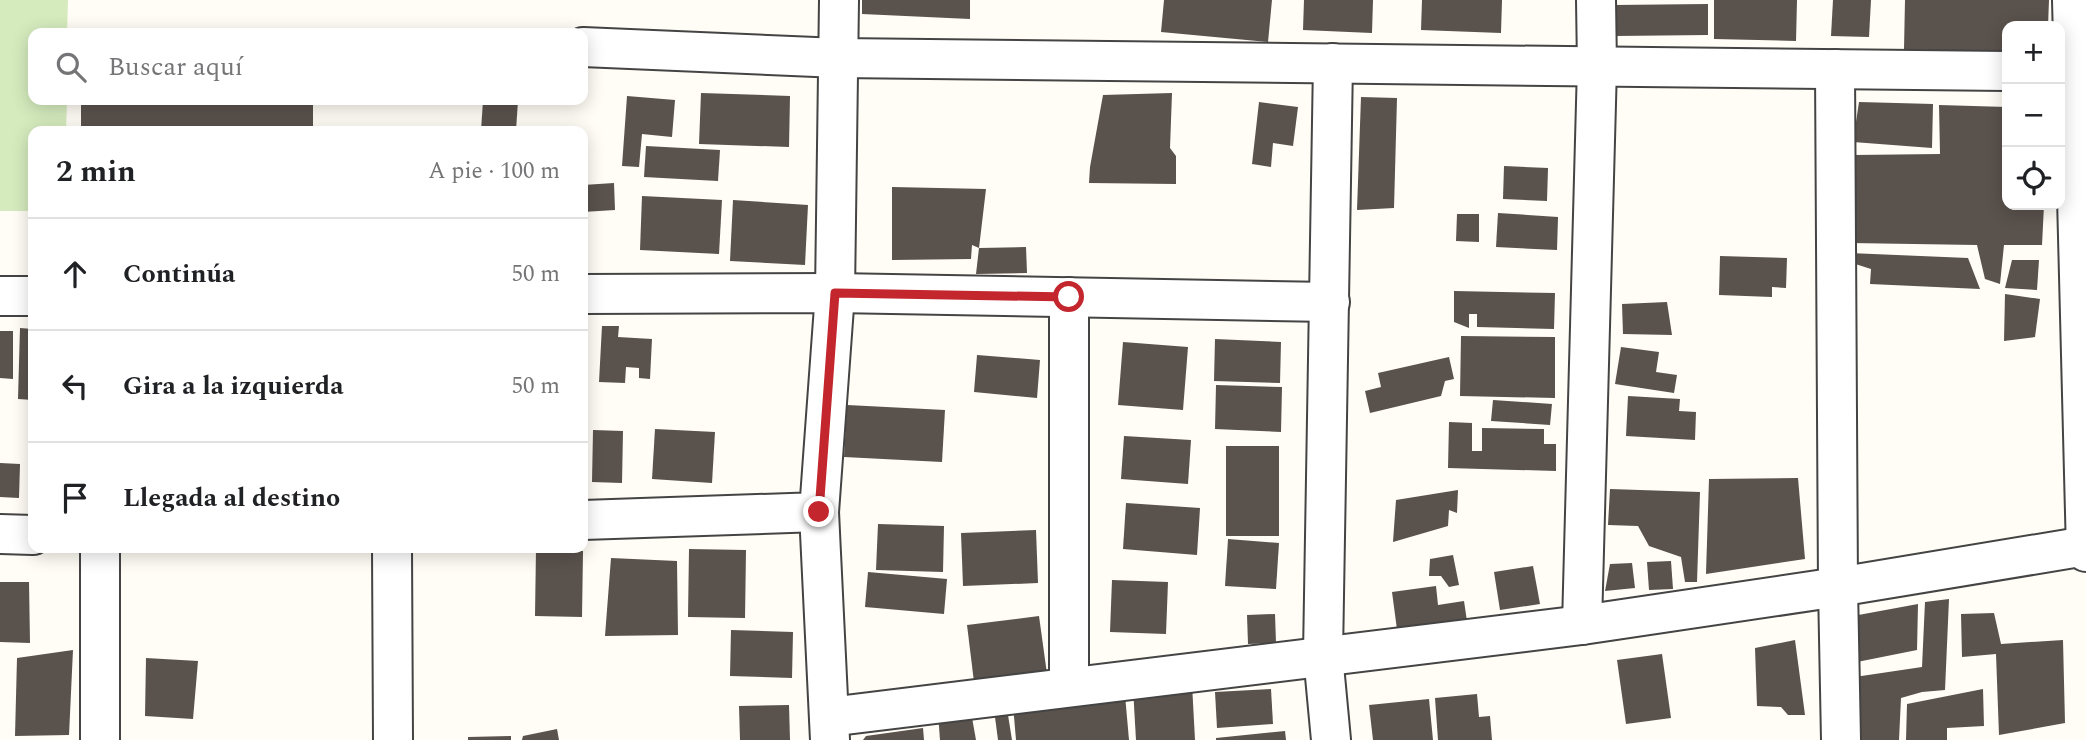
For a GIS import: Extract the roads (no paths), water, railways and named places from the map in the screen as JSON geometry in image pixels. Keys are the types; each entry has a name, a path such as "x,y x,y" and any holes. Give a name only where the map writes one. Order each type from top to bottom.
{"street":[{"path":"839,0 835,293 819,512 830,729 1069,687 1582,625 1838,587 2086,546"},
{"path":"1582,625 1597,66 1595,0"},
{"path":"2071,0 2066,71 2086,552"},
{"path":"588,47 839,58 2002,71"},
{"path":"1331,740 1323,656 1333,63"},
{"path":"1835,69 1841,740"},
{"path":"588,294 835,293 1330,302"},
{"path":"0,296 28,296"},
{"path":"1069,297 1069,687"},
{"path":"588,520 819,512"},
{"path":"0,534 28,535"},
{"path":"100,553 100,740"},
{"path":"392,553 393,740"}]}
